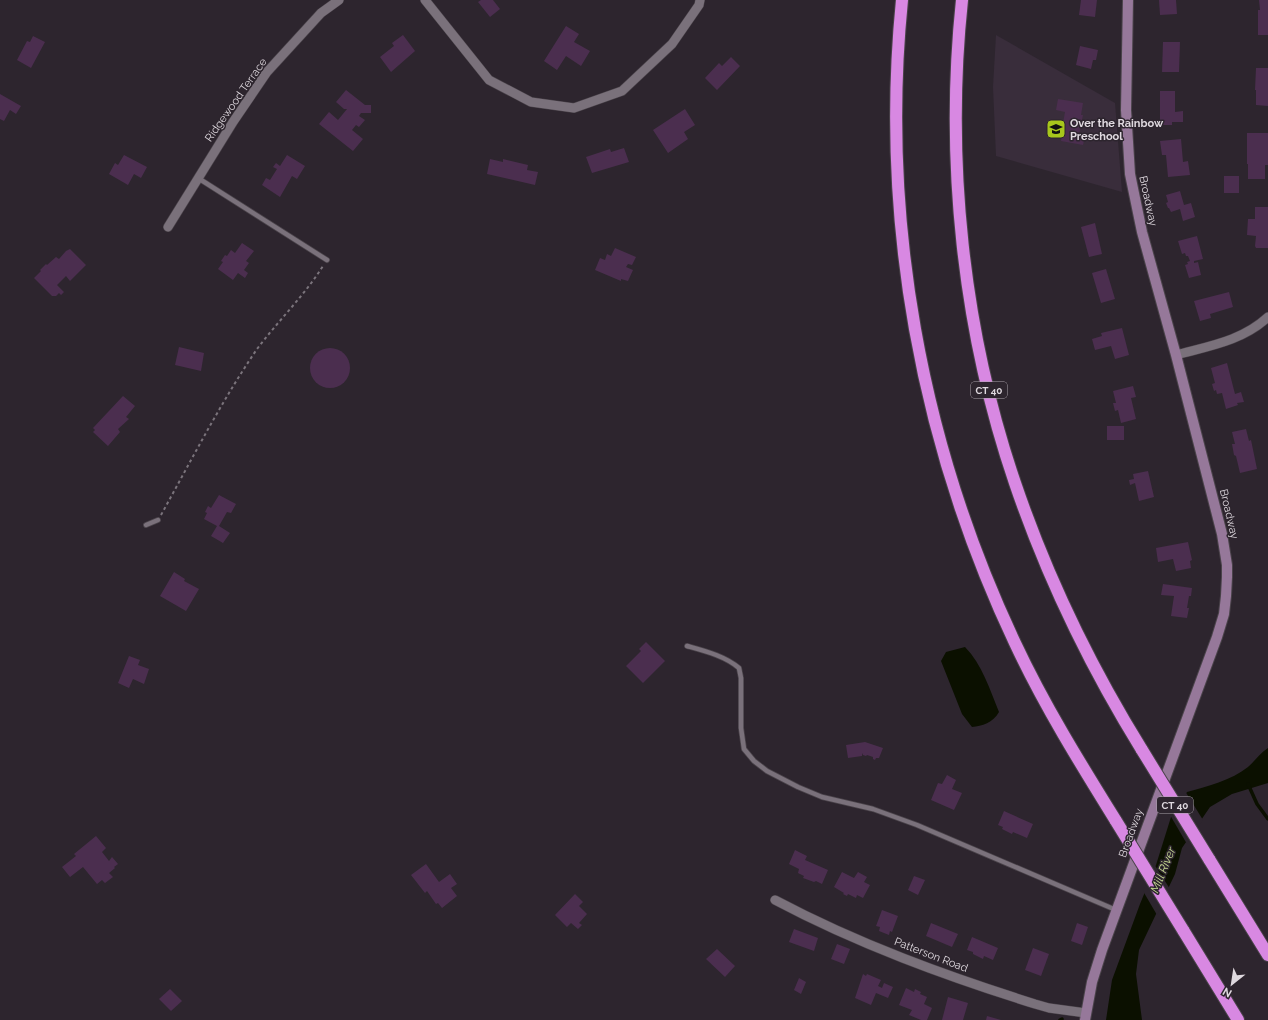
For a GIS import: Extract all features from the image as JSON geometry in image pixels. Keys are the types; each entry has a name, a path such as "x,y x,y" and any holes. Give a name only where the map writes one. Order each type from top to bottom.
{"highway":[{"path":"902,0 898,48 896,119 897,164 901,219 917,342 938,434 952,480 974,546 991,590 1015,643 1061,731 1238,1020"},
{"name":"CT 40","path":"962,0 956,110 959,201 969,291 978,339 989,391 1014,482 1046,567 1091,662 1142,750 1268,955"}],"main road":[{"name":"Broadway","path":"1085,1017 1092,982 1116,910 1206,669 1224,614 1226,596 1226,565 1222,534 1176,355 1142,232 1130,174 1126,110 1128,0"}],"street":[{"name":"Ridgewood Terrace","path":"168,227 233,122 268,72 321,13 339,0"},
{"path":"425,0 490,80 531,102 574,108 622,91 672,44 699,5 700,0"},
{"path":"1176,355 1232,340 1258,326 1268,317"},
{"name":"Patterson Road","path":"774,900 810,919 933,970 1036,1004 1085,1017"}],"lane":[{"path":"198,178 327,260"},
{"path":"146,525 158,520"},
{"path":"687,646 706,651 731,661 740,668 741,728 744,749 754,761 767,771 798,787 822,796 873,810 917,825 1116,910"}],"path":[{"path":"158,520 234,385 262,344 327,260"}],"shaded area":[{"name":"Over the Rainbow Preschool","path":"996,35 1115,103 1122,192 996,156 993,87"}],"water":[{"path":"965,647 981,669 999,712 994,719 980,726 972,727 962,714 941,661 946,652"},
{"name":"Mill River","path":"1268,748 1268,783 1232,794 1210,807 1182,848 1175,874 1139,950 1136,974 1142,1020 1106,1020 1112,980 1156,865 1171,817 1187,792 1227,779 1242,772"}],"pier":[{"path":"1185,791 1203,820 1187,844 1170,815"},
{"path":"1154,864 1170,889 1157,915 1143,891"}],"building":[{"path":"481,0 493,0 500,9 490,17 478,2"},
{"path":"1081,0 1097,0 1095,17 1079,15"},
{"path":"1159,0 1176,0 1177,14 1160,15"},
{"path":"1259,0 1268,0 1268,35 1258,35 1258,10 1260,10"},
{"path":"566,26 579,34 574,42 590,51 581,66 566,56 557,70 544,61"},
{"path":"403,35 415,51 391,72 380,57 394,46 392,43"},
{"path":"33,36 45,42 31,68 17,60 27,41 30,42"},
{"path":"1163,42 1180,42 1179,72 1162,72"},
{"path":"1080,46 1098,50 1096,60 1093,60 1091,69 1076,65"},
{"path":"731,57 740,66 717,90 705,78 719,63 722,66"},
{"path":"1256,68 1268,68 1268,106 1256,105"},
{"path":"346,90 365,105 371,105 371,113 361,113 359,116 365,120 359,127 356,125 352,130 363,139 353,151 319,124 329,112 338,120 347,109 344,109 336,102"},
{"path":"1160,91 1175,91 1175,112 1183,111 1183,122 1172,122 1172,125 1160,125"},
{"path":"0,94 21,106 16,114 10,110 4,121 0,119"},
{"path":"1058,99 1083,103 1081,115 1083,115 1079,135 1085,136 1083,145 1061,141 1065,112 1056,110"},
{"path":"685,109 695,125 684,132 688,139 668,153 653,130"},
{"path":"1247,133 1268,133 1268,165 1265,165 1265,179 1248,179"},
{"path":"1181,139 1183,162 1188,161 1190,175 1168,177 1166,155 1162,155 1160,141"},
{"path":"624,148 629,162 592,173 586,157 610,149 611,152"},
{"path":"124,155 147,167 141,178 134,174 128,185 109,174 115,163 118,165"},
{"path":"287,155 305,166 297,179 292,176 280,197 262,185 266,178 270,180 277,169 273,167 276,163 280,166"},
{"path":"490,159 503,162 503,159 528,165 527,170 538,172 535,185 487,174"},
{"path":"1224,176 1239,176 1239,193 1224,193"},
{"path":"1180,191 1184,205 1191,203 1195,217 1183,221 1180,209 1171,212 1166,203 1168,202 1166,195"},
{"path":"1255,207 1268,207 1268,248 1256,248 1256,236 1247,235 1248,219 1255,219"},
{"path":"1095,223 1102,254 1089,257 1081,227"},
{"path":"1197,236 1203,259 1194,261 1194,263 1198,262 1201,275 1189,278 1185,265 1190,261 1185,253 1182,254 1178,241"},
{"path":"242,243 254,251 246,261 249,263 244,270 248,273 245,278 238,273 233,280 218,269 223,262 221,261 225,255 227,256 231,250 235,253"},
{"path":"615,248 636,257 632,265 628,264 626,267 633,270 628,281 621,279 621,281 595,270 600,258 605,260 607,254 611,256"},
{"path":"70,249 86,265 70,281 66,276 57,285 64,292 61,295 59,293 56,296 52,296 34,278 46,264 47,265 56,257 59,259 66,251"},
{"path":"1106,269 1115,299 1101,303 1092,273"},
{"path":"1229,292 1233,307 1210,314 1211,318 1200,321 1194,301"},
{"path":"1122,328 1129,355 1115,359 1111,346 1095,350 1092,339 1102,336 1101,333"},
{"path":"179,347 204,353 201,371 175,365"},
{"path":"330,348 338,350 344,354 348,360 350,368 348,376 344,382 338,386 330,388 322,386 316,382 312,376 310,368 312,360 316,354 322,350"},
{"path":"1227,363 1235,394 1241,392 1244,402 1237,403 1238,405 1226,409 1222,393 1217,394 1216,390 1214,391 1212,384 1215,383 1211,368"},
{"path":"1133,386 1136,397 1131,398 1136,419 1121,423 1118,410 1115,411 1113,403 1116,403 1113,391"},
{"path":"123,396 135,406 126,417 129,419 118,429 120,432 108,446 93,432 95,430 93,428"},
{"path":"1107,426 1124,426 1124,440 1107,440"},
{"path":"1246,429 1249,441 1251,440 1257,469 1240,473 1236,456 1234,455 1232,444 1235,444 1232,432"},
{"path":"1148,471 1154,497 1139,501 1135,483 1130,485 1129,480 1134,479 1133,474"},
{"path":"219,495 236,504 231,513 227,512 219,526 230,533 223,543 211,536 217,526 204,519 208,506 211,508"},
{"path":"1188,542 1192,560 1190,561 1191,568 1176,571 1173,559 1158,562 1156,548"},
{"path":"174,572 185,579 184,581 199,589 186,611 160,596"},
{"path":"1163,584 1192,588 1187,608 1189,608 1187,618 1171,616 1174,596 1161,595"},
{"path":"646,642 665,661 643,683 626,666 641,651 639,649"},
{"path":"129,656 140,660 138,665 149,669 144,684 133,679 129,688 118,683"},
{"path":"865,742 883,748 879,758 876,758 875,760 873,757 863,755 862,753 862,756 848,758 846,745"},
{"path":"947,775 956,780 952,789 962,793 954,810 931,800 938,783 942,784"},
{"path":"1004,811 1033,824 1027,838 1013,832 1012,834 1002,829 1003,827 998,825"},
{"path":"96,836 106,848 102,852 109,861 112,857 118,864 109,873 113,877 105,883 102,880 97,884 83,867 70,877 62,867 76,856 74,854"},
{"path":"795,850 807,856 805,860 828,870 822,884 803,878 804,876 798,873 799,869 789,864"},
{"path":"426,864 439,882 450,874 457,884 451,888 457,896 442,908 438,903 436,904 427,891 425,893 411,875"},
{"path":"842,872 854,878 858,872 867,877 864,882 870,885 863,898 857,895 856,898 848,894 847,896 834,887"},
{"path":"914,876 925,880 918,895 908,890"},
{"path":"575,894 583,902 579,906 587,914 579,923 582,925 578,929 571,923 567,927 555,915"},
{"path":"882,910 898,916 892,932 890,931 889,935 879,931 880,927 876,926"},
{"path":"931,923 958,934 952,947 926,936"},
{"path":"1077,923 1088,927 1082,945 1071,941"},
{"path":"794,929 818,938 814,951 789,942"},
{"path":"972,937 998,948 993,960 984,956 983,959 967,950"},
{"path":"837,944 850,949 844,964 831,959"},
{"path":"1033,948 1049,954 1041,976 1025,970"},
{"path":"717,949 735,966 725,977 706,959"},
{"path":"863,974 866,976 867,974 881,980 878,986 882,988 884,983 893,987 888,998 876,993 871,1005 855,998"},
{"path":"799,978 806,982 801,994 794,990"},
{"path":"906,988 914,992 915,989 921,992 920,994 927,997 924,1004 932,1008 927,1020 921,1020 909,1015 912,1010 899,1005"},
{"path":"170,989 182,1001 171,1011 159,999"},
{"path":"948,997 968,1003 963,1020 942,1020"},
{"path":"987,1016 1001,1020 986,1020"}],"waterway":[{"path":"1248,784 1257,804 1268,819"}],"place":[{"name":"Over the Rainbow Preschool","path":"1056,129"}]}
